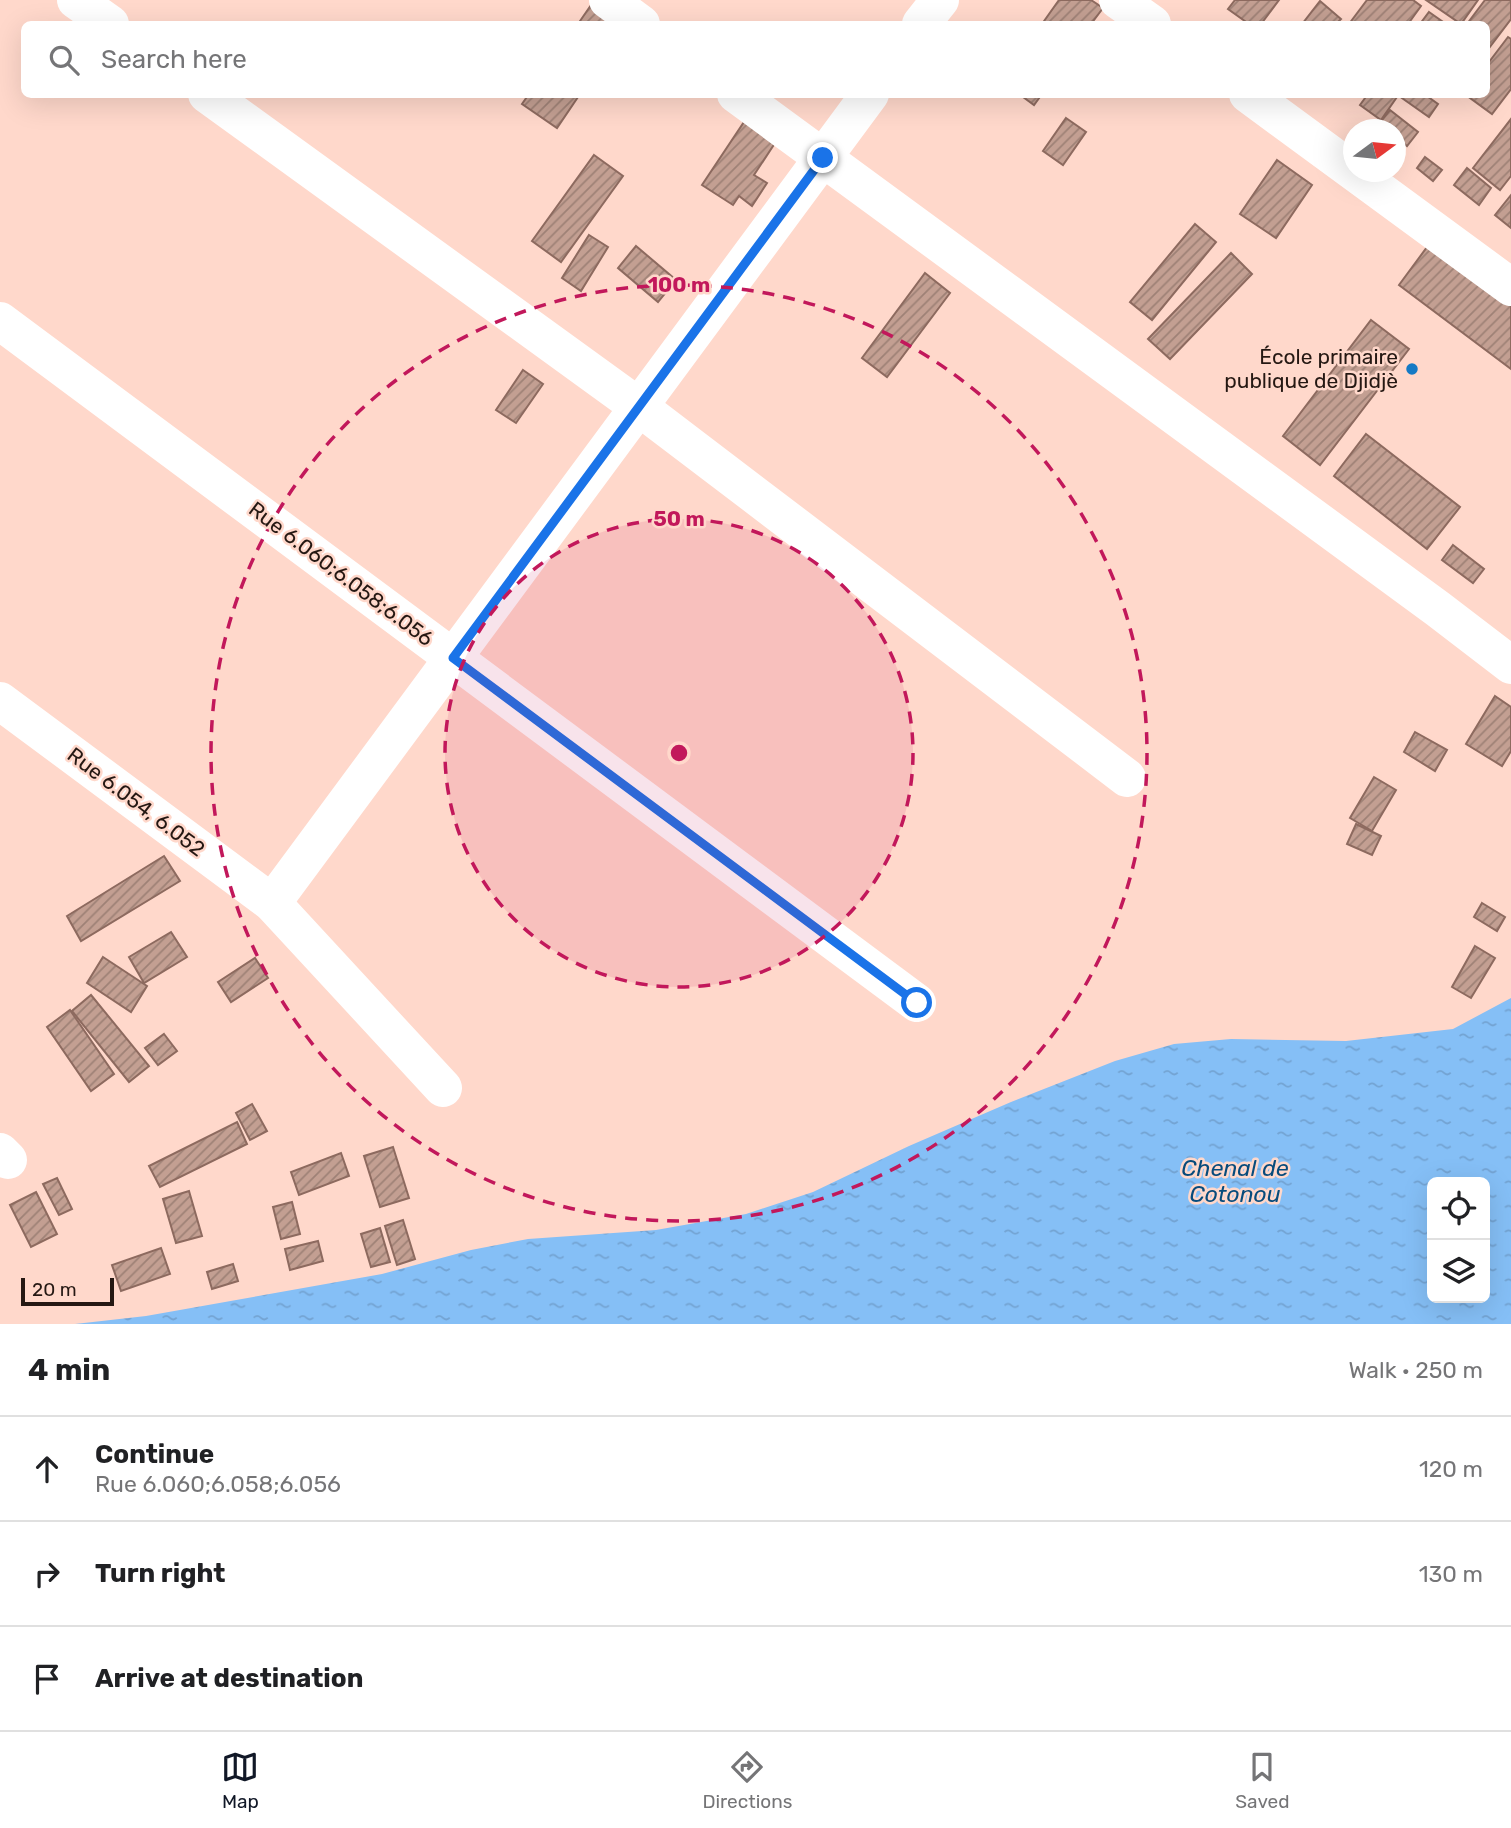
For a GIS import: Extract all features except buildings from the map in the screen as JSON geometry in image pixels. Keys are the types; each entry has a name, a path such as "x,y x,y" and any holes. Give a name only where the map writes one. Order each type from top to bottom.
{"street":[{"path":"76,0 106,21"},
{"path":"608,0 638,21"},
{"path":"923,21 940,0"},
{"path":"1118,0 1148,21"},
{"path":"213,98 639,407 1127,778"},
{"path":"741,98 1511,665"},
{"path":"272,903 867,98"},
{"path":"1253,98 1511,287"},
{"name":"Rue 6.060;6.058;6.056","path":"0,321 917,1003"},
{"name":"Rue 6.054, 6.052","path":"0,701 272,903 443,1088"}],"water":[{"name":"Chenal de Cotonou","path":"1511,998 1511,1324 75,1324 146,1316 382,1274 471,1250 528,1239 656,1230 746,1214 813,1192 909,1146 1115,1061 1174,1044 1231,1039 1346,1041 1453,1029"}],"place":[{"name":"École primaire publique de Djidjè","path":"1412,369"}],"route":[{"path":"823,158 453,658 917,1003"}]}
